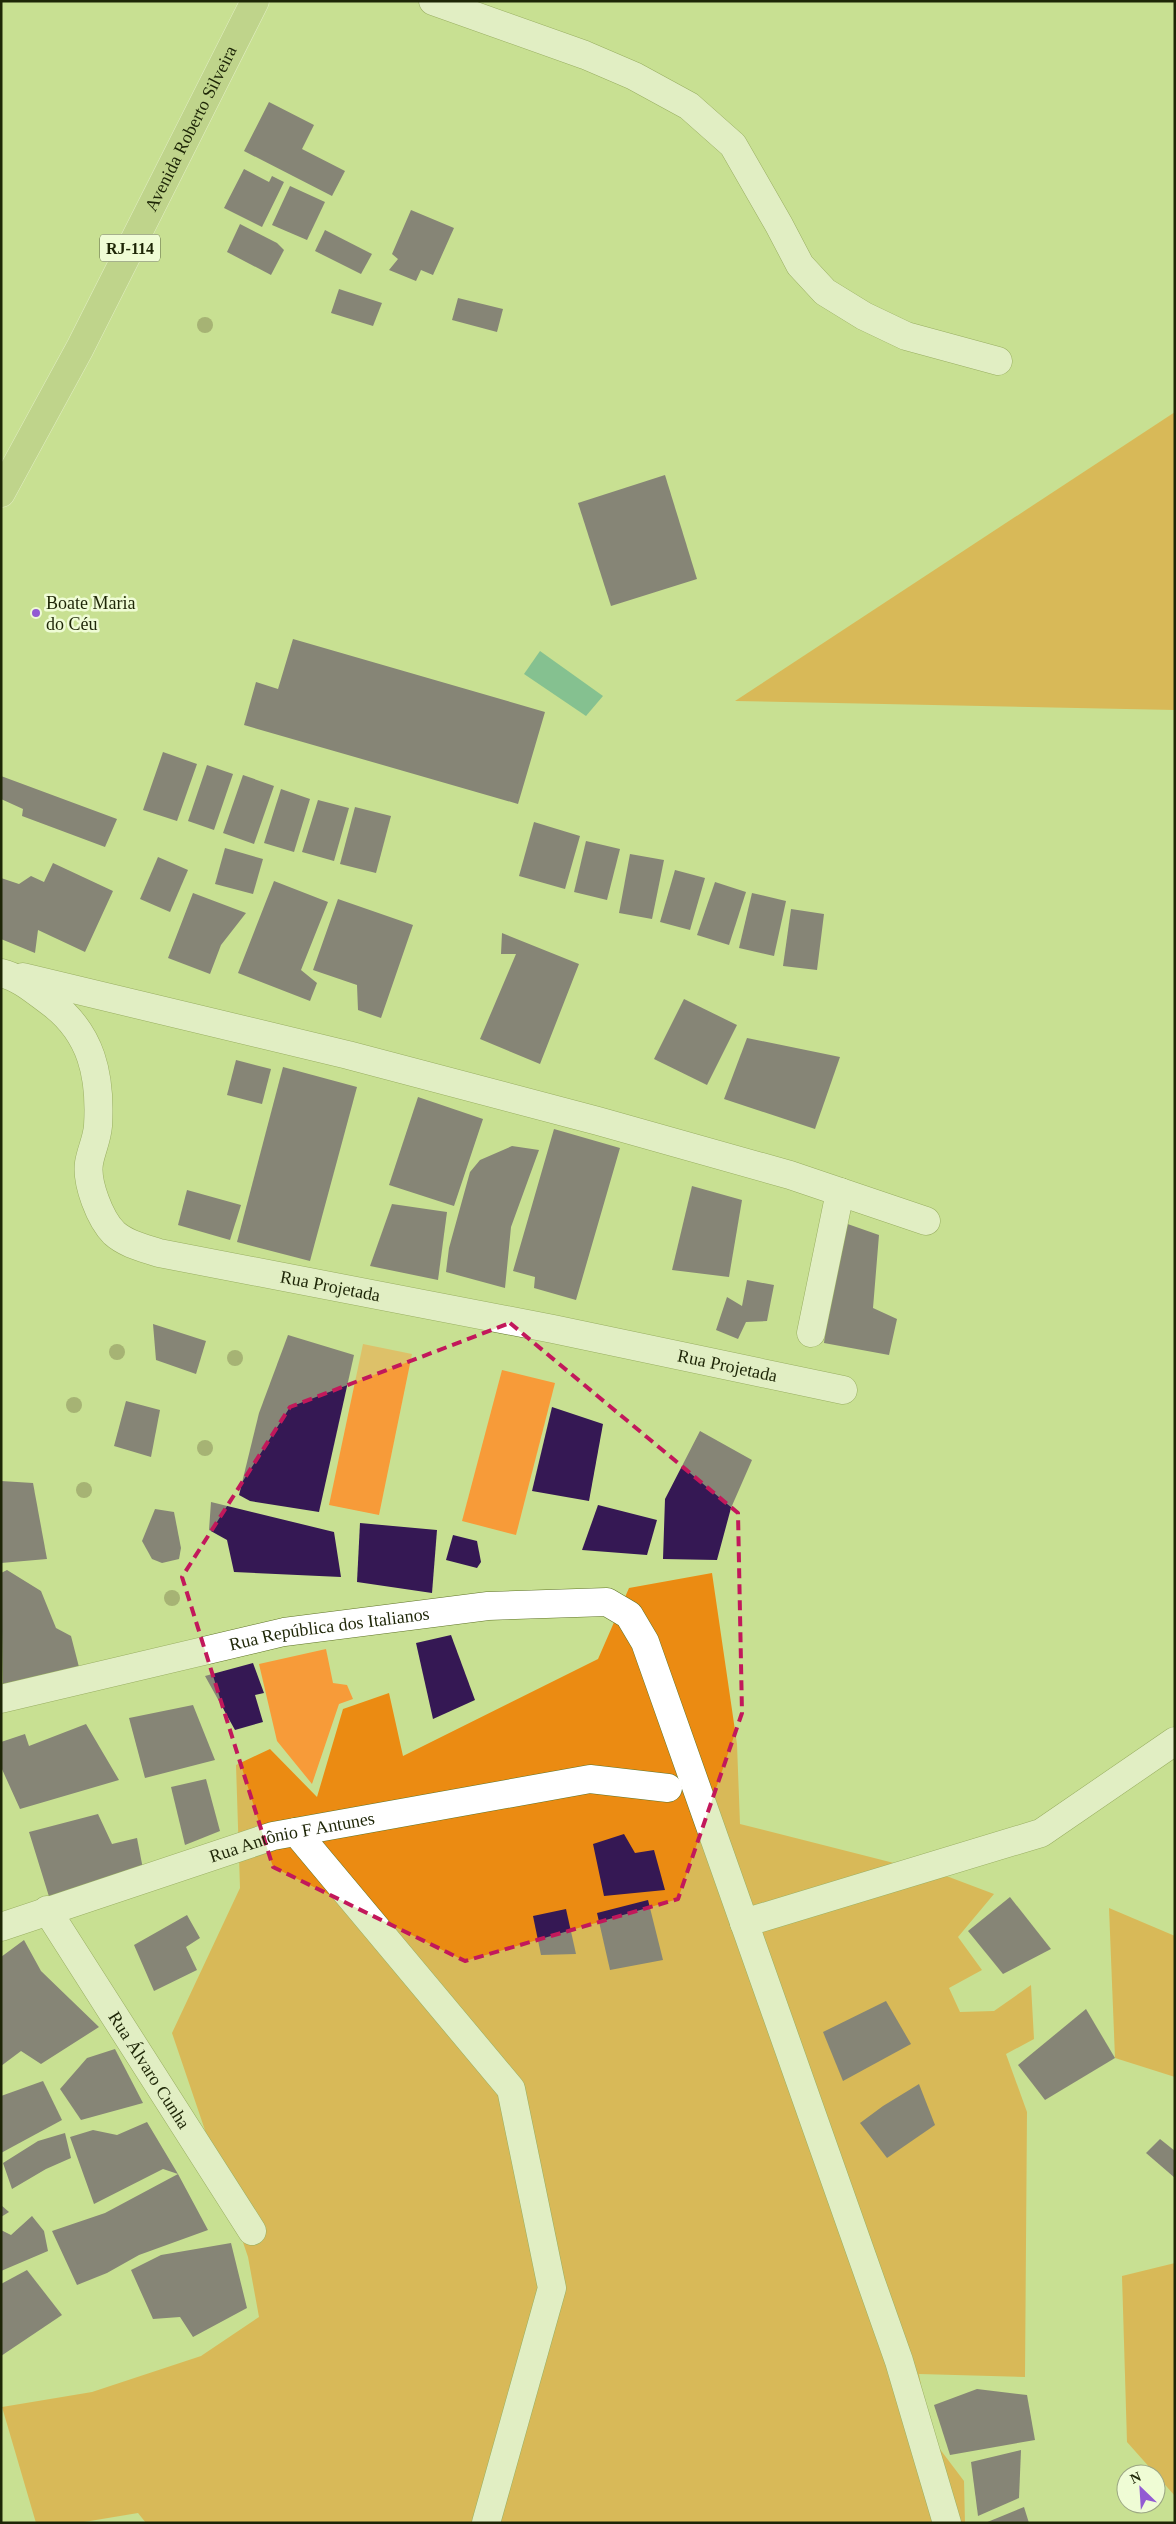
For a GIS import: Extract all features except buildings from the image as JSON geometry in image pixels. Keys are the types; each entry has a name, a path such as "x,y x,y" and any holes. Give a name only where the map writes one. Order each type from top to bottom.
{"main road":[{"name":"Avenida Roberto Silveira","path":"1,493 80,348 255,1"}],"street":[{"path":"433,1 626,72 689,106 733,145 800,265 824,292 864,316 906,336 998,361"},
{"name":"Rua Projetada","path":"7,974 40,980 357,1057 790,1174 926,1221"},
{"name":"Rua Projetada","path":"7,974 64,1012 84,1041 95,1066 98,1127 89,1165 92,1193 114,1232 137,1246 159,1253 553,1329 843,1390"},
{"path":"811,1333 840,1192"},
{"name":"Rua República dos Italianos","path":"1,1699 284,1632 488,1606 607,1602 628,1615 645,1642 899,2361 947,2523"},
{"path":"744,1923 1041,1833 1175,1741"},
{"name":"Rua Antônio F Antunes","path":"1,1927 273,1836 590,1779 668,1788"},
{"path":"296,1832 511,2089 552,2288 486,2523"},
{"name":"Rua Álvaro Cunha","path":"48,1910 252,2231"}],"highlighted area":[{"path":"510,1323 738,1513 742,1713 678,1899 465,1961 273,1867 182,1577 290,1407"}],"shaded area":[{"path":"1175,412 1175,710 735,701"},
{"path":"363,1344 412,1354 379,1515 329,1505"},
{"path":"502,1370 555,1383 516,1535 462,1521"},
{"path":"712,1573 737,1744 740,1824 949,1877 994,1894 958,1937 982,1970 949,1988 960,2012 994,2011 1031,1985 1034,2039 1006,2054 1027,2112 1025,2377 919,2374 930,2436 964,2481 965,2523 146,2523 138,2513 78,2523 36,2523 2,2407 92,2392 201,2356 259,2317 248,2257 172,2033 240,1888 236,1765 270,1749 317,1797 343,1709 389,1693 403,1756 598,1659 629,1588"},
{"path":"326,1649 333,1683 347,1685 353,1699 339,1704 312,1784 277,1741 259,1664"},
{"path":"1109,1908 1175,1936 1175,2077 1115,2058"},
{"path":"1175,2263 1175,2496 1166,2486 1166,2464 1147,2464 1127,2442 1122,2276"}],"water":[{"path":"540,651 603,696 586,716 524,674"}],"place":[{"name":"Boate Maria do Céu","path":"36,613"}]}
